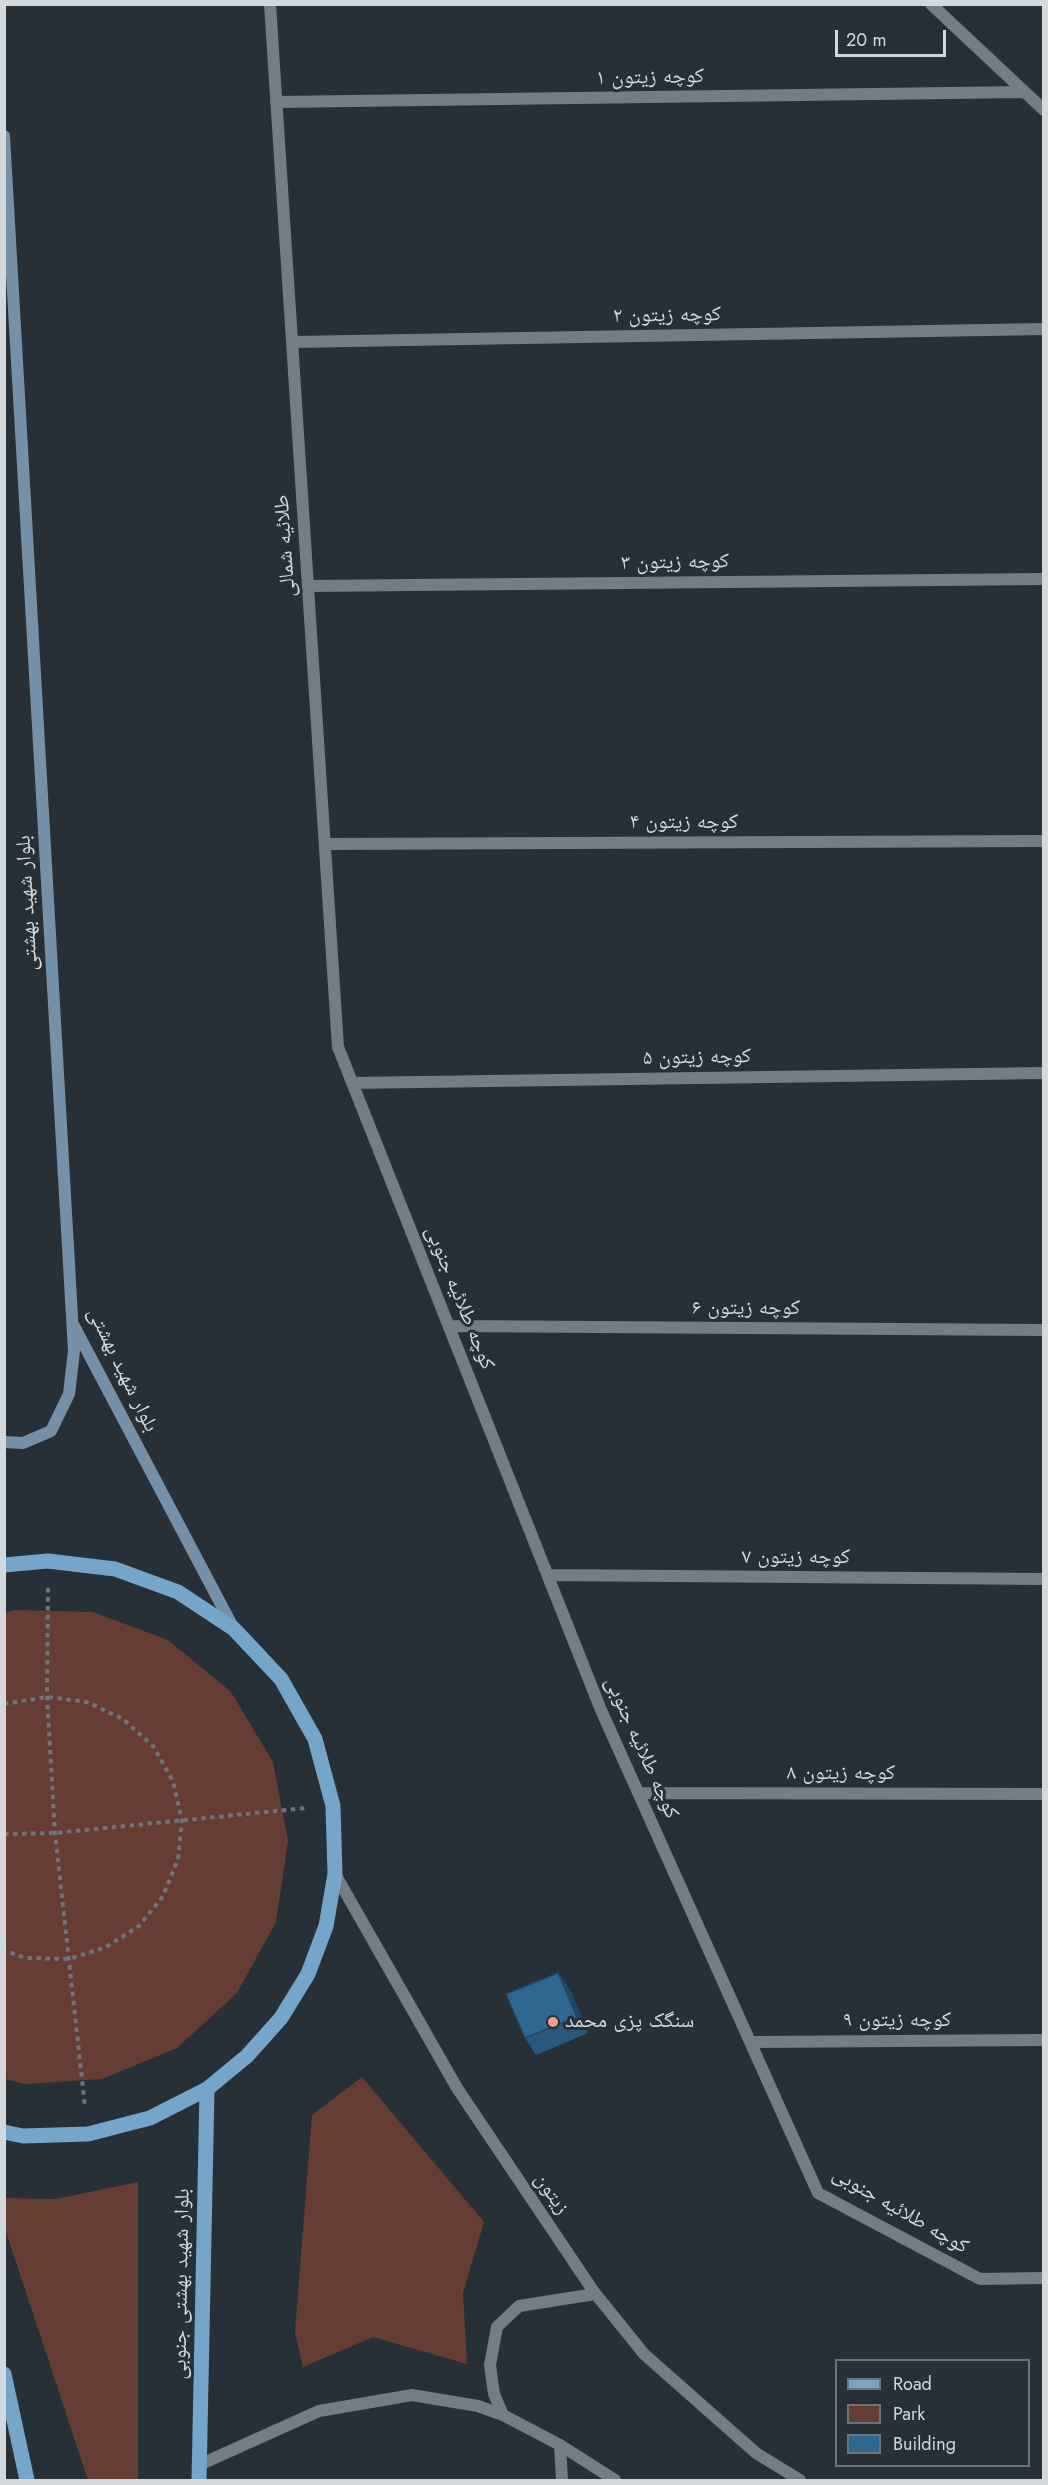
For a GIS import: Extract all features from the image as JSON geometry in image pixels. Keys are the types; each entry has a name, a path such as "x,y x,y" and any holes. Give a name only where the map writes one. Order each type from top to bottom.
{"main road":[{"name":"بلوار شهید بهشتی","path":"4,136 71,1319 234,1629"},
{"path":"4,1442 23,1443 51,1431 69,1394 74,1351 71,1319"},
{"path":"4,1565 48,1561 115,1569 178,1592 234,1629 281,1679 315,1739 333,1806 335,1874 326,1926 308,1974 281,2018 247,2056 207,2089 150,2118 88,2134 23,2136 4,2132"},
{"name":"بلوار شهید بهشتی جنوبی","path":"199,2473 207,2089"},
{"path":"4,2374 27,2481"}],"street":[{"name":"طلائیه شمالی","path":"270,4 338,1047 352,1083"},
{"path":"931,4 1044,110"},
{"name":"کوچه زیتون ۱","path":"276,102 1024,92"},
{"name":"کوچه زیتون ۲","path":"292,342 1044,329"},
{"name":"کوچه زیتون ۳","path":"308,586 1044,579"},
{"name":"کوچه زیتون ۴","path":"324,844 1044,841"},
{"name":"کوچه زیتون ۵","path":"352,1083 1044,1073"},
{"name":"کوچه طلائیه جنوبی","path":"352,1083 601,1710 818,2193 980,2279 1044,2278"},
{"name":"کوچه زیتون ۶","path":"449,1326 1044,1330"},
{"name":"کوچه زیتون ۷","path":"548,1575 1044,1580"},
{"name":"کوچه زیتون ۸","path":"639,1793 1044,1794"},
{"name":"زيتون","path":"335,1874 457,2088 595,2294 644,2354 756,2453 800,2481"},
{"name":"کوچه زیتون ۹","path":"751,2042 1044,2040"},
{"path":"503,2415 494,2394 490,2365 497,2326 519,2306 595,2294"},
{"path":"199,2473 319,2411 412,2395 478,2406 503,2415 560,2445 615,2481"},
{"path":"560,2445 562,2481"}],"path":[{"path":"48,1561 47,1696 55,1833 88,2134"},
{"path":"4,1704 47,1696 87,1702 123,1719 153,1746 173,1782 182,1821 178,1859 164,1896 139,1926 106,1947 69,1959 25,1958 4,1950"},
{"path":"4,1834 55,1833 333,1806"}],"green space":[{"path":"15,1610 93,1612 168,1640 231,1692 273,1762 288,1841 276,1922 237,1993 177,2048 102,2079 25,2084 5,2079 4,1613"},
{"path":"362,2077 484,2222 463,2293 467,2364 373,2337 303,2367 295,2332 312,2115"},
{"path":"138,2182 138,2480 88,2480 5,2229 5,2198 56,2199"}],"building":[{"path":"558,1973 577,2017 525,2038 506,1994"}],"place":[{"name":"سنگک پزی محمد","path":"553,2022"}]}
